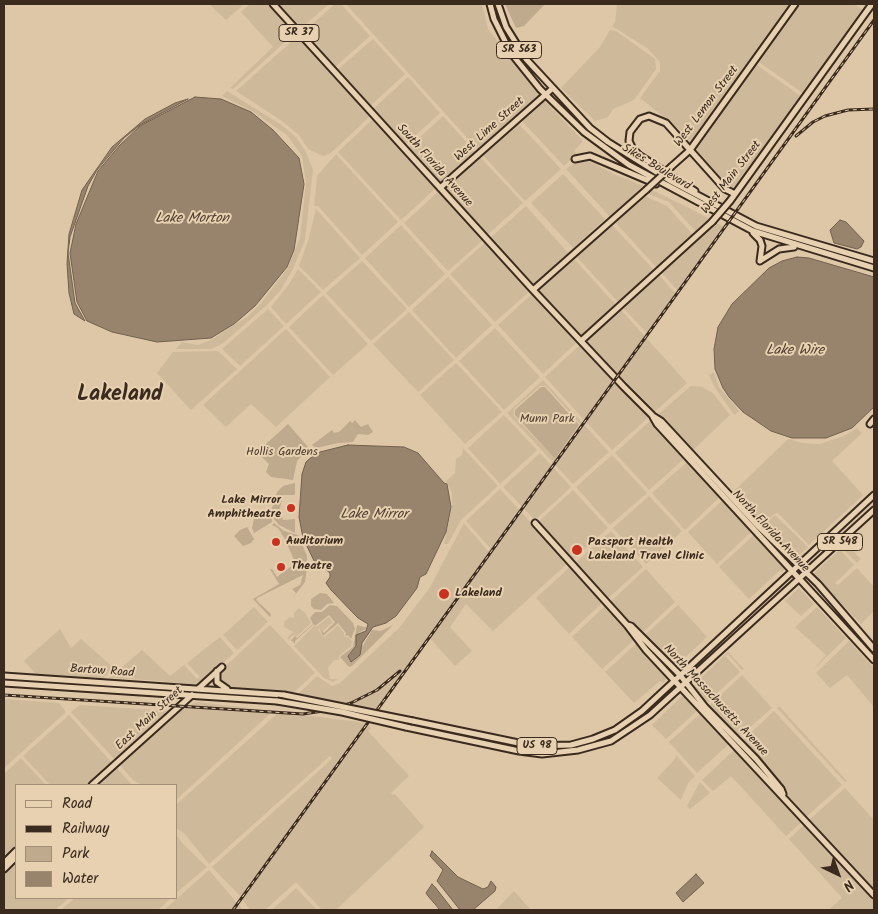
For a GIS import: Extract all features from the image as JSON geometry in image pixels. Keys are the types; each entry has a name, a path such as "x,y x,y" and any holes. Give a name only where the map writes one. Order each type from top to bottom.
{"main road":[{"name":"South Florida Avenue","path":"273,4 581,341"},
{"name":"Sikes Boulevard","path":"490,4 494,19 511,53 545,95 584,132 629,165 746,228 874,269"},
{"name":"Sikes Boulevard","path":"498,4 515,44 552,88 590,128 608,142 669,180 756,226 874,261"},
{"name":"West Lemon Street","path":"533,290 690,150 795,4"},
{"name":"West Main Street","path":"581,341 712,222 730,201 872,4"},
{"name":"West Lime Street","path":"440,188 552,88"},
{"path":"712,202 639,155 629,141 630,132 640,119 649,116 658,118 666,123 725,189 735,194"},
{"path":"575,159 590,156 677,192"},
{"path":"746,228 760,240 762,246 760,261 778,249 805,248"},
{"name":"North Florida Avenue","path":"581,341 653,416 661,421 743,510 806,573 874,649"},
{"name":"North Florida Avenue","path":"653,416 657,424 874,660"},
{"path":"870,424 874,419"},
{"name":"SR 548","path":"799,566 874,495"},
{"path":"724,497 743,510"},
{"name":"SR 548","path":"800,579 874,510"},
{"name":"North Massachusetts Avenue","path":"535,523 674,680 683,685 739,740 781,789 783,795 874,895"},
{"name":"US 98","path":"198,689 284,695 521,744 571,745 605,735 642,711 799,566"},
{"name":"US 98","path":"190,696 277,702 342,712 519,751 566,752 601,745 620,736 643,721 800,579"},
{"name":"North Massachusetts Avenue","path":"626,625 631,626 680,675 683,685"},
{"name":"East Main Street","path":"93,784 222,667"},
{"path":"217,671 217,682 229,691"},
{"name":"Bartow Road","path":"4,676 198,689"},
{"name":"Bartow Road","path":"4,683 190,696"},
{"path":"4,863 15,852"},
{"path":"4,869 15,858"}],"shaded area":[{"path":"209,4 244,4 226,20"},
{"path":"250,4 270,4 296,32 233,89 230,88 273,47 241,12"},
{"path":"275,4 329,4 299,30"},
{"path":"335,4 341,4 370,36 334,68 302,33"},
{"path":"346,4 482,4 488,29 540,96 479,151"},
{"path":"617,4 793,4 702,126 691,144 685,134 640,98 660,71 660,62 647,48 612,26 615,22"},
{"path":"797,4 854,4 864,11 804,94 756,60"},
{"path":"874,4 874,8 797,112 738,198 736,196"},
{"path":"610,30 616,31 655,59 656,69 634,100 613,109 608,117 595,121 561,88 600,47"},
{"path":"299,35 371,115 331,153 323,156 308,149 299,135 282,121 236,91"},
{"path":"373,39 405,74 369,107 336,71"},
{"path":"754,63 802,97 734,192 694,147"},
{"path":"408,77 440,113 404,146 372,110"},
{"path":"227,91 280,124 296,137 306,152 313,170 305,240 292,271 280,291 267,305 222,344 211,349 176,349 182,342 198,345 211,340 247,317 261,303 288,268 300,238 306,183 302,156 287,135 252,111 222,96"},
{"path":"543,99 583,141 574,151 577,154 564,166 520,119"},
{"path":"443,116 476,153 440,185 407,149"},
{"path":"374,118 437,187 401,220 338,152"},
{"path":"517,122 561,169 525,201 482,154"},
{"path":"336,154 398,222 362,255 318,206 314,206 317,176"},
{"path":"479,156 523,203 486,236 443,188"},
{"path":"583,158 616,175 646,187 611,218 566,169"},
{"path":"563,174 605,219 573,248 531,203"},
{"path":"650,189 711,220 697,233 669,202 646,193"},
{"path":"440,190 484,239 448,271 404,223"},
{"path":"643,195 667,206 694,236 658,269 614,221"},
{"path":"526,206 570,255 533,288 489,239"},
{"path":"316,209 360,258 323,290 299,266"},
{"path":"715,222 723,226 678,291 661,272"},
{"path":"611,224 655,271 620,304 576,256"},
{"path":"401,225 445,274 409,307 365,258"},
{"path":"486,242 531,290 495,322 450,274"},
{"path":"573,258 617,306 581,339 536,291"},
{"path":"362,261 407,309 371,341 326,293"},
{"path":"298,269 321,292 286,324 271,307"},
{"path":"658,274 675,293 677,292 648,334 622,307"},
{"path":"448,277 492,325 456,358 412,310"},
{"path":"533,293 578,341 543,374 498,325"},
{"path":"323,295 368,344 333,375 289,327"},
{"path":"268,309 284,326 240,366 222,349"},
{"path":"620,309 687,383 653,413 584,342"},
{"path":"409,312 454,360 418,392 373,344"},
{"path":"495,328 540,377 504,410 459,361"},
{"path":"286,329 330,377 276,427 251,404 226,427 203,405"},
{"path":"581,344 650,416 612,450 545,377"},
{"path":"218,351 237,369 191,410 157,373 173,352"},
{"path":"456,363 502,412 465,444 420,395"},
{"path":"714,372 719,387 739,411 734,415 714,386 709,375"},
{"path":"543,380 609,452 573,484 507,413","holes":["540,386 546,386 581,425 556,460 514,416 514,409"]},
{"path":"691,386 702,387 713,393 730,415 692,451 656,416"},
{"path":"504,415 537,450 500,484 468,448"},
{"path":"652,419 685,458 649,490 615,453"},
{"path":"857,428 862,433 832,461 863,495 809,545 778,513 774,514 762,525 732,493 788,439 803,443 819,444 844,436"},
{"path":"463,448 498,486 461,520 448,544 444,544 452,507 452,493 446,481 455,473 456,459 462,455"},
{"path":"540,453 571,487 535,520 503,487"},
{"path":"612,455 647,493 610,525 576,487"},
{"path":"688,461 721,496 685,530 652,493"},
{"path":"500,489 568,563 493,631 466,604 450,627 472,651 455,666 428,636 379,709 297,695 317,676 332,686 340,683 399,628 429,589 464,523 488,551 491,549 466,521"},
{"path":"573,490 608,528 571,561 537,523"},
{"path":"649,496 682,531 646,564 613,528"},
{"path":"724,499 752,531 717,564 688,532"},
{"path":"775,515 808,547 795,559 762,527"},
{"path":"611,531 643,567 606,600 574,564"},
{"path":"755,534 786,568 782,572 780,570 749,599 719,567"},
{"path":"846,544 861,559 857,563 842,548 840,550 854,565 835,583 838,585 857,568 874,587 874,611 861,624 813,574"},
{"path":"571,566 603,602 569,634 536,598"},
{"path":"646,569 675,602 641,634 609,603"},
{"path":"799,588 814,604 801,616 785,601"},
{"path":"606,605 635,639 602,669 572,637"},
{"path":"678,605 707,637 678,664 680,666 676,669 644,636"},
{"path":"254,607 268,622 237,650 223,635"},
{"path":"817,607 846,638 813,670 826,655 795,627"},
{"path":"299,608 306,614 311,623 297,636 293,635 289,640 287,638 293,632 284,627 284,622 290,617 294,618 294,613"},
{"path":"329,617 333,622 323,631 318,628 322,636 325,637 338,625 344,633 344,637 348,637 352,641 351,646 339,656 339,660 334,660 328,668 330,679 338,679 333,682 324,678 294,646 314,626 316,627"},
{"path":"270,625 315,673 292,694 226,687 219,682 219,672"},
{"path":"60,629 71,648 81,639 114,668 103,678 36,674 24,661"},
{"path":"220,637 234,653 198,686 163,681 109,678 142,650 170,676 184,665 197,679 200,677 187,663"},
{"path":"849,641 874,668 874,707 847,675 830,688 816,673"},
{"path":"637,643 669,676 663,683 660,681 634,703 605,672"},
{"path":"728,652 744,669 742,670 728,654 725,656 740,672 705,704 691,688"},
{"path":"742,675 772,708 739,737 708,707"},
{"path":"684,694 698,710 666,739 652,725"},
{"path":"4,699 59,703 66,712 4,768"},
{"path":"197,702 273,711 178,798 178,784 139,784 133,780 119,764 180,709"},
{"path":"80,705 171,711 116,761 71,712"},
{"path":"779,706 847,781 845,782 777,708"},
{"path":"774,711 842,785 806,817 742,741"},
{"path":"279,712 367,723 371,729 368,731 409,776 391,793 395,794 424,827 336,910 322,910 296,882 265,910 250,910 241,897 212,867 332,759 330,756 209,864 184,833 178,829 178,803"},
{"path":"701,713 730,743 697,773 669,742"},
{"path":"69,715 113,764 90,784 49,784 23,756"},
{"path":"735,749 804,820 786,836 731,776 713,791 702,780"},
{"path":"675,754 695,776 688,783 681,800 657,778 676,758"},
{"path":"21,758 45,784 15,784 15,850 4,860 4,774"},
{"path":"116,767 131,784 96,784"},
{"path":"700,782 710,793 690,809 687,806"},
{"path":"845,788 874,820 874,892 809,820"},
{"path":"806,823 874,897 874,910 828,910 842,898 789,839"},
{"path":"178,837 182,843 207,867 178,891"},
{"path":"15,860 15,899 68,899 55,910 4,910 4,872"},
{"path":"209,870 243,910 164,910"},
{"path":"296,888 317,910 271,910 274,908"},
{"path":"514,891 531,910 496,910"},
{"path":"74,899 170,899 158,910 61,910"}],"green space":[{"path":"505,4 545,4 524,26 516,28"},
{"name":"Munn Park","path":"541,387 545,387 579,425 555,459 515,415 515,410"},
{"path":"355,420 361,427 368,424 373,432 368,435 358,434 353,442 316,448 312,445 332,430 334,433 339,432 350,421 352,423"},
{"name":"Hollis Gardens","path":"288,424 309,448 297,461 293,480 271,477 266,472 269,464 257,452"},
{"path":"295,483 295,495 283,495 280,508 283,520 295,519 295,533 279,525 274,519 272,508 277,492 283,486"},
{"path":"270,509 272,522 254,533 252,528 254,519 251,513"},
{"path":"274,523 284,531 298,535 307,556 307,568 305,582 292,599 296,593 292,589 300,585 303,575 257,598 256,600 270,613 270,617 253,599 279,584 270,569 272,569 277,577 290,567 297,567 285,539 278,528 272,525"},
{"path":"247,527 254,539 251,543 243,546 234,536 240,530"},
{"path":"320,593 327,594 334,603 327,604 321,610 314,609 311,606 311,599"},
{"path":"330,605 337,606 353,623 355,629 351,639 348,635 345,636 346,633 338,623 323,636 320,629 324,633 335,622 329,615 315,626 314,624 295,641 295,644 291,640 295,636 297,638 313,624 310,618 315,612 322,612"},
{"path":"357,625 368,628 360,632 356,637 356,646 349,654 354,661 372,630 381,631 393,625 349,667 340,657 353,647"}],"water":[{"name":"Lake Morton","path":"195,97 221,99 251,112 273,130 299,158 304,184 294,250 287,267 255,306 234,324 211,338 157,342 112,332 87,321 77,302 70,253 76,224 98,171 120,145 140,126"},
{"path":"188,99 140,125 124,138 97,170 88,186 70,237 68,253 75,303 85,321 74,314 69,293 67,264 69,234 82,190 112,147 145,119 175,103"},
{"path":"840,220 846,222 864,241 861,247 857,249 834,243 830,230"},
{"name":"Lake Wire","path":"797,257 809,258 874,277 874,407 852,428 826,438 792,438 771,431 743,412 729,397 715,369 714,349 718,327 732,304 769,268 782,261"},
{"name":"Lake Mirror","path":"348,445 404,447 418,453 444,483 447,484 451,507 446,532 426,574 420,577 417,588 396,616 386,623 373,627 362,643 360,655 351,662 348,656 356,646 356,635 366,631 368,624 358,618 326,583 330,573 324,568 318,569 303,538 299,517 302,474 306,462 316,453"},
{"path":"432,851 458,877 483,889 488,887 491,881 496,887 495,891 473,910 460,910 437,881 443,870 430,856"},
{"path":"696,874 704,883 683,902 676,893"},
{"path":"432,884 453,910 440,910 428,896 426,893"}],"railway":[{"path":"233,910 874,20"},
{"path":"796,136 813,122 825,116 848,110 874,109"},
{"path":"4,695 303,714 330,710 351,703 377,690 400,671"}],"place":[{"name":"Lake Mirror Amphitheatre","path":"291,508"},
{"name":"Auditorium","path":"276,542"},
{"name":"Passport Health Lakeland Travel Clinic","path":"577,550"},
{"name":"Theatre","path":"281,567"},
{"name":"Lakeland","path":"444,594"}],"district":[{"name":"Lakeland","path":"120,396"}]}
